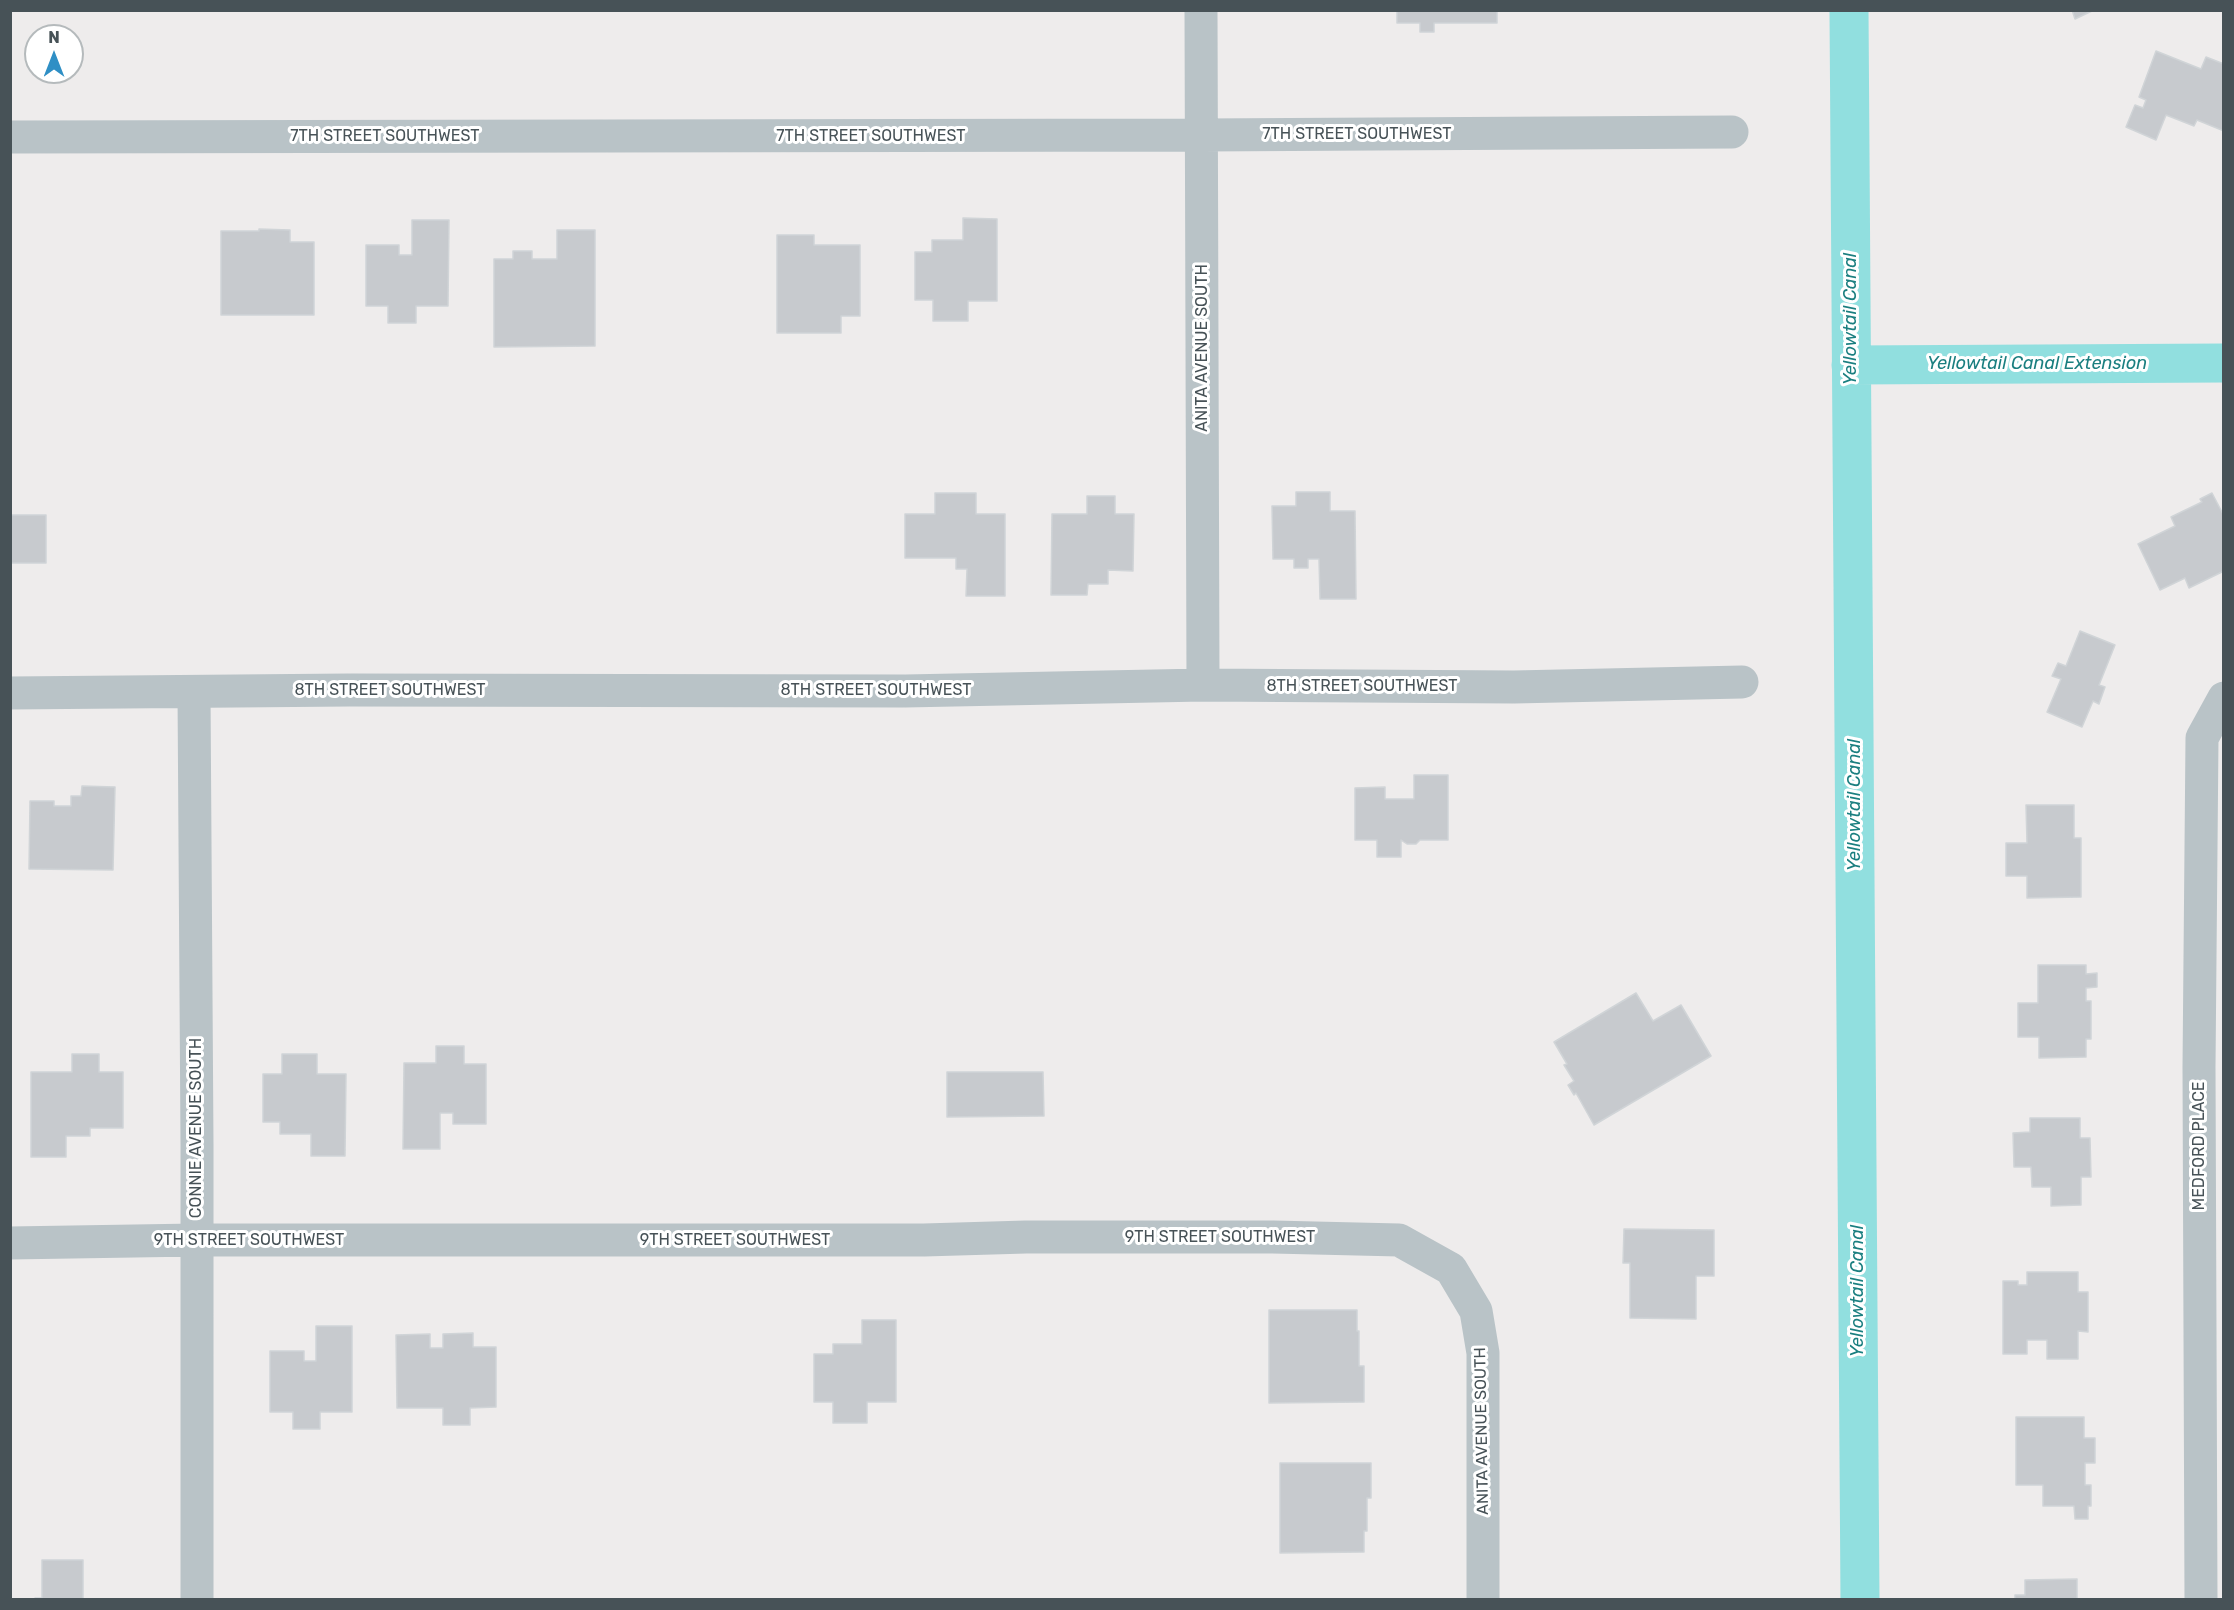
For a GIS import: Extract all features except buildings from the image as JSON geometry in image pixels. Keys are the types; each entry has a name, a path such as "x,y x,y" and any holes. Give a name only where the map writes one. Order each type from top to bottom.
{"street":[{"name":"ANITA AVENUE SOUTH","path":"1201,10 1203,685"},
{"name":"7TH STREET SOUTHWEST","path":"10,137 1732,132"},
{"name":"8TH STREET SOUTHWEST","path":"10,693 905,691 1203,685 1514,687 1742,682"},
{"name":"CONNIE AVENUE SOUTH","path":"194,692 197,1599"},
{"name":"MEDFORD PLACE","path":"2201,1599 2199,1056 2202,738 2223,699"},
{"name":"9TH STREET SOUTHWEST","path":"10,1243 196,1240 924,1240 1026,1237 1273,1237 1399,1240 1451,1269"},
{"name":"ANITA AVENUE SOUTH","path":"1451,1269 1476,1311 1482,1353 1484,1599"}],"waterway":[{"name":"Yellowtail Canal","path":"1849,10 1860,1600"},
{"name":"Yellowtail Canal Extension","path":"1851,365 2224,363"}]}
